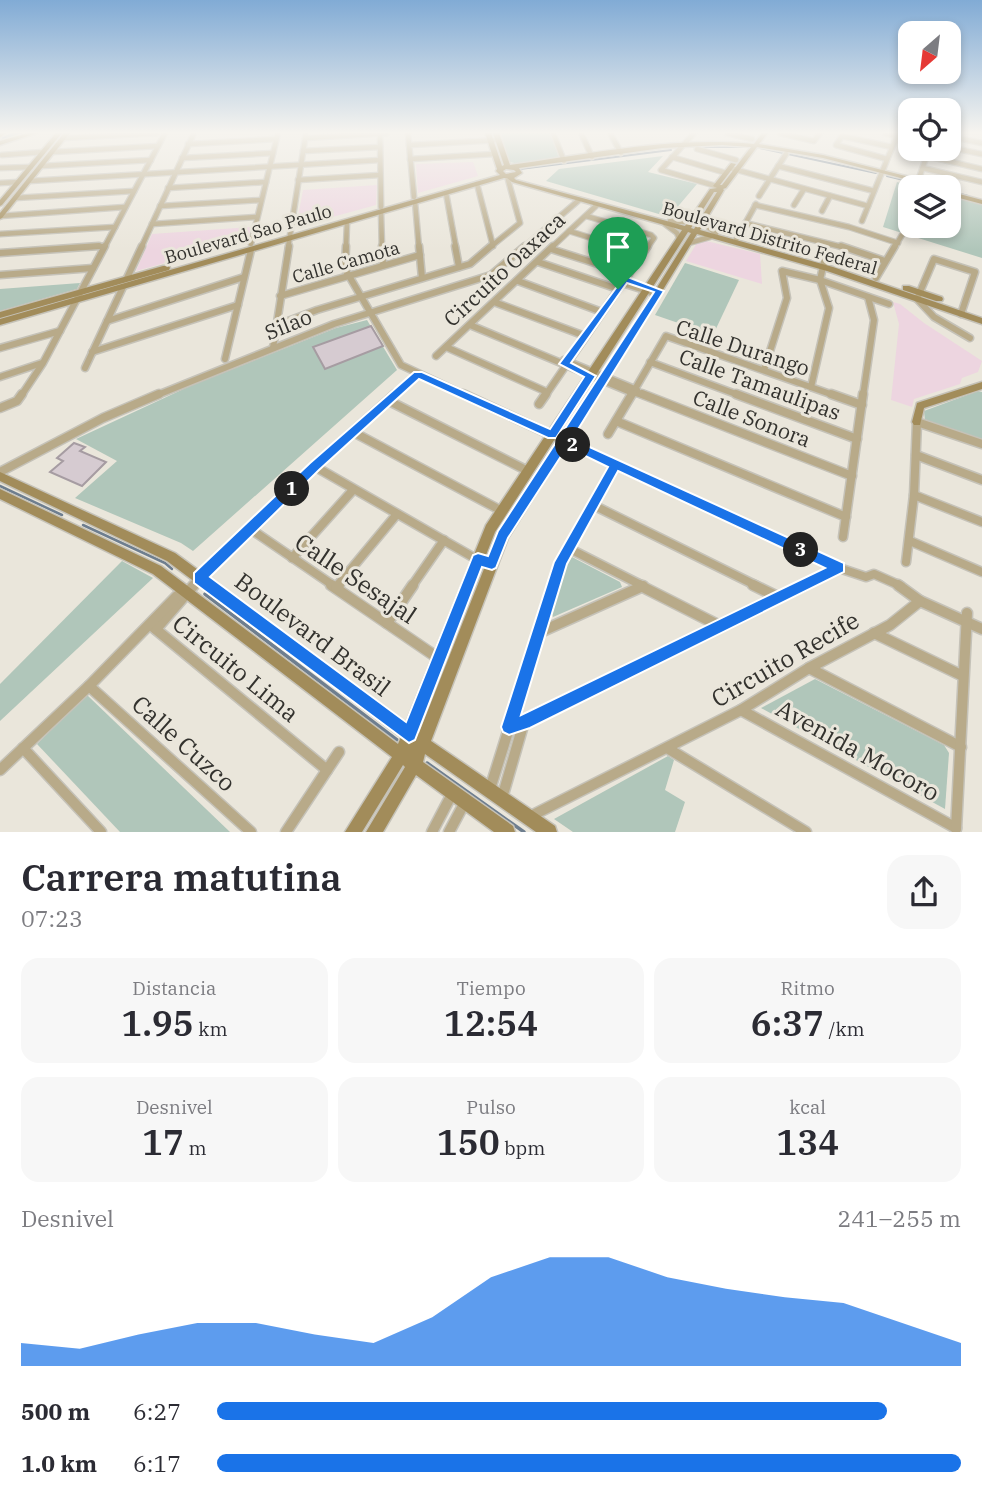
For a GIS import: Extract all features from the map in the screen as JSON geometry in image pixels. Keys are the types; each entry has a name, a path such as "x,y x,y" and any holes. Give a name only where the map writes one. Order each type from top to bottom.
{"main road":[{"path":"2,201 27,172"},
{"path":"0,216 36,172"},
{"name":"Boulevard Sao Paulo","path":"0,322 381,209 522,172"},
{"path":"716,186 724,187 730,172"},
{"path":"870,172 898,177"},
{"path":"872,172 898,179"},
{"name":"Boulevard Sao Paulo","path":"414,200 508,174"},
{"name":"Boulevard Distrito Federal","path":"508,174 514,181 827,265 962,311 982,321"},
{"path":"961,194 982,199"},
{"name":"Boulevard Distrito Federal","path":"584,200 667,223"},
{"name":"Boulevard Sao Paulo","path":"289,236 347,222 381,209"},
{"path":"374,832 414,765 503,535 605,378 653,291 692,230"},
{"name":"Boulevard Distrito Federal","path":"713,236 876,278 891,286"},
{"name":"Boulevard Sao Paulo","path":"0,315 127,278 251,247"},
{"path":"353,832 401,755 490,529 592,373 653,291"},
{"name":"Boulevard Distrito Federal","path":"962,311 982,314"},
{"path":"917,422 920,406 981,387"},
{"name":"Boulevard Brasil","path":"0,474 171,557 422,744 549,832"},
{"name":"Boulevard Brasil","path":"0,494 157,570 507,832"}],"street":[{"path":"29,181 194,172"},
{"path":"225,359 256,217 269,172"},
{"path":"273,348 300,172"},
{"path":"380,172 383,265"},
{"path":"411,172 422,278"},
{"path":"667,172 716,186"},
{"path":"739,172 868,206"},
{"path":"736,240 774,172"},
{"path":"800,172 874,191"},
{"path":"939,172 982,182"},
{"path":"127,278 175,173"},
{"path":"0,408 17,401 43,363 143,174"},
{"path":"275,326 470,264 520,223 508,174"},
{"path":"862,221 880,174"},
{"path":"298,180 380,175"},
{"path":"0,183 18,182"},
{"path":"168,188 266,182"},
{"path":"477,184 493,246"},
{"path":"794,205 804,189"},
{"path":"15,198 134,191"},
{"path":"446,193 459,267"},
{"path":"822,211 830,196"},
{"path":"160,206 261,200"},
{"name":"Silao","path":"0,474 103,418 273,348 334,324 491,275 584,200"},
{"path":"758,200 898,243"},
{"name":"Circuito Oaxaca","path":"436,356 597,205"},
{"path":"0,216 125,207"},
{"name":"Circuito Oaxaca","path":"586,216 654,237 642,254"},
{"path":"152,224 256,217"},
{"path":"347,222 344,265 369,314 401,365 839,568 866,577 874,574 905,588 920,601 967,617 982,629"},
{"path":"667,223 684,222 692,230 707,226 713,236"},
{"path":"745,223 885,261"},
{"path":"0,234 115,227"},
{"path":"539,404 564,362 642,254 569,231"},
{"path":"876,278 900,238"},
{"path":"0,253 105,246"},
{"path":"551,249 623,281 653,291"},
{"name":"Calle Camota","path":"280,296 420,255"},
{"path":"962,311 975,274 936,259 918,296 934,317 970,338"},
{"path":"538,262 623,281"},
{"path":"811,387 830,308 824,283 827,265"},
{"path":"0,275 93,268"},
{"path":"764,370 787,298 782,271 890,304"},
{"path":"107,321 244,277"},
{"path":"518,281 602,312"},
{"path":"86,368 123,287"},
{"path":"843,537 874,320 868,297"},
{"path":"494,302 585,336"},
{"path":"92,352 238,304"},
{"name":"Calle Sonora","path":"470,325 852,476"},
{"path":"0,348 60,331"},
{"name":"Calle Durango","path":"608,434 636,391 666,336 862,405"},
{"name":"Circuito Oaxaca","path":"446,347 547,392"},
{"name":"Calle Tamaulipas","path":"650,362 857,439"},
{"path":"0,377 43,363"},
{"path":"153,627 182,602 199,578 252,530 314,466 418,374"},
{"path":"389,401 528,471"},
{"path":"616,421 846,517"},
{"path":"906,562 914,495 917,422 982,444"},
{"path":"353,432 502,511"},
{"path":"916,455 982,480"},
{"path":"496,795 509,727 568,548 615,465"},
{"path":"314,466 478,560 492,564"},
{"path":"292,558 353,490"},
{"path":"914,495 982,522"},
{"path":"593,505 778,597"},
{"path":"336,589 397,514"},
{"name":"Calle Sesajal","path":"252,530 438,658"},
{"path":"387,623 444,540"},
{"path":"910,541 982,572"},
{"path":"568,548 718,625"},
{"path":"509,727 839,568"},
{"path":"538,633 643,586"},
{"name":"Circuito Recife","path":"528,818 741,710 808,668 874,633 920,601"},
{"path":"956,830 967,617"},
{"name":"Circuito Lima","path":"0,770 153,627 327,770"},
{"path":"874,633 964,676"},
{"path":"808,668 961,747"},
{"name":"Calle Cuzco","path":"89,686 251,832"},
{"name":"Avenida Mocoro","path":"741,710 956,830"},
{"path":"496,795 524,722"},
{"path":"23,748 101,832"},
{"path":"667,748 806,832"},
{"path":"285,832 339,752"},
{"path":"432,832 453,793"},
{"path":"449,832 465,802"}],"shaded area":[{"path":"417,172 477,172 478,176 418,193"},
{"path":"377,185 376,205 296,227 303,190"},
{"path":"251,227 248,240 136,271 152,234"},
{"path":"702,240 760,254 762,284 686,261 697,243"},
{"path":"893,302 900,304 982,361 978,372 962,378 960,384 914,399 912,407 891,400 899,324"}],"green space":[{"path":"556,172 648,172 697,184 669,217 546,181"},
{"path":"897,182 898,182 898,232 883,227"},
{"path":"961,198 982,203 982,258 918,238 961,238"},
{"path":"685,263 739,280 713,335 655,315"},
{"path":"80,283 77,289 0,311 0,289"},
{"path":"367,320 397,370 193,551 181,543 75,498 117,461 76,439 190,386 336,328"},
{"path":"978,391 982,392 982,439 925,421 924,411"},
{"path":"570,556 620,582 622,587 553,617 551,612"},
{"path":"122,561 153,578 0,721 0,684"},
{"path":"815,679 944,745 949,753 945,809 761,708"},
{"path":"87,695 230,832 120,832 37,744"},
{"path":"668,756 674,760 665,790 685,802 675,832 573,832 554,819"}],"building":[{"path":"371,326 383,346 325,369 313,347"},
{"path":"74,443 85,447 80,451 106,462 82,486 50,472 63,461 57,458"}],"waterway":[{"path":"871,172 876,173"},
{"path":"887,176 898,179"},
{"path":"961,194 968,196"},
{"path":"0,486 62,515"},
{"path":"83,525 165,563 172,569"},
{"path":"205,594 397,740"},
{"path":"427,763 524,832"}],"route":[{"path":"618,289 564,364 590,376 552,435 418,374 314,466 252,530 199,578 409,734 478,560 492,564 503,535 565,441 615,465 561,562 509,727 839,568 565,441 659,291 625,279 618,289"}]}
